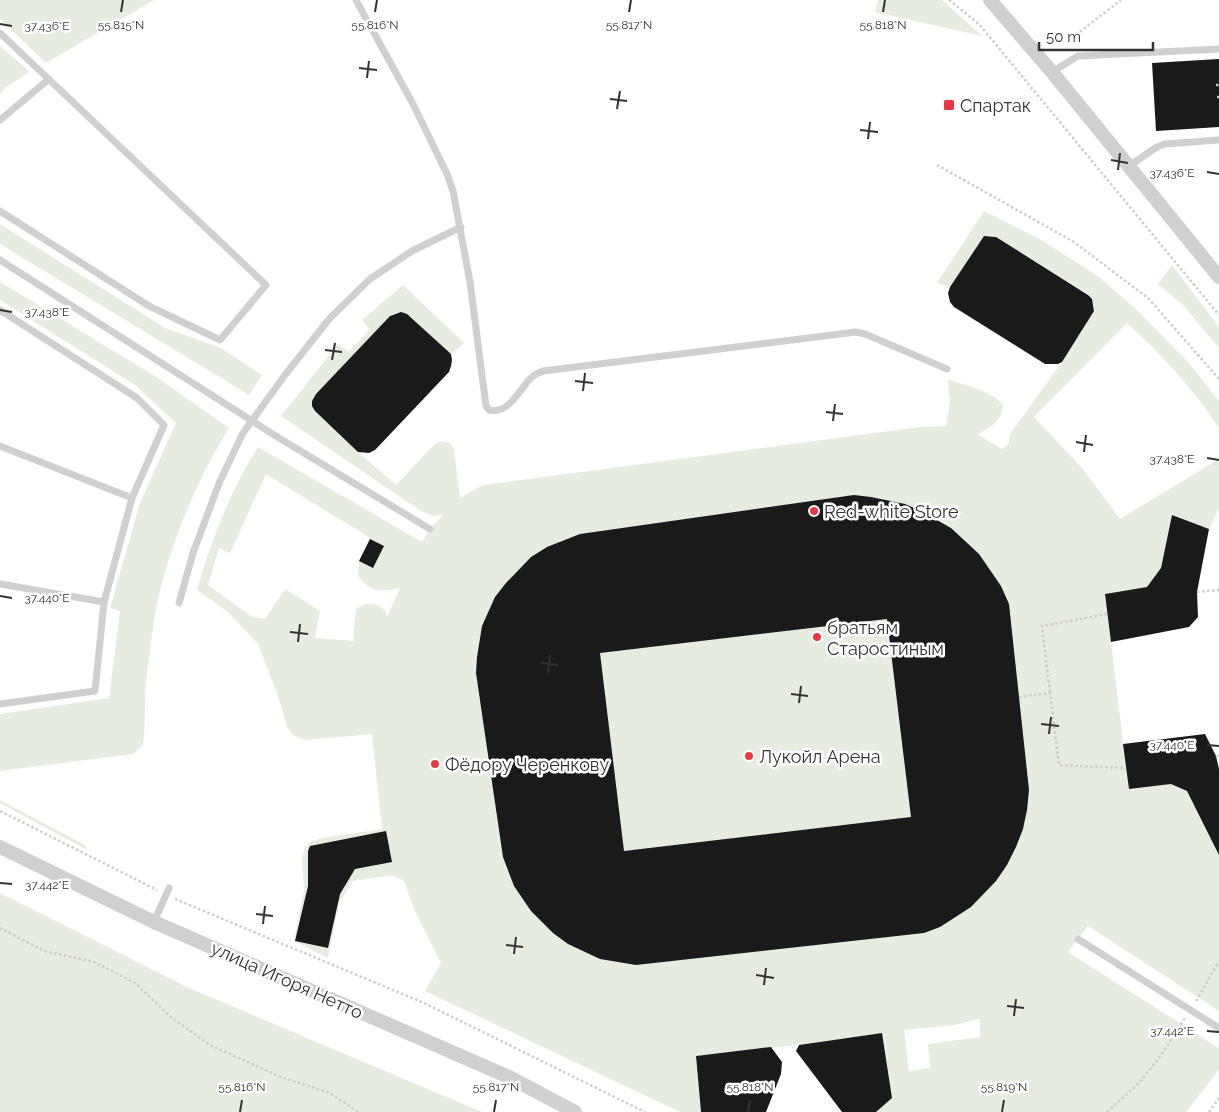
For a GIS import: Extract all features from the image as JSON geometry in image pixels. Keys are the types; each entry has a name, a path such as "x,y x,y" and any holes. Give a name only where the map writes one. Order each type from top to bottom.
{"street":[{"path":"990,0 1052,72 1219,277"},
{"name":"улица Игоря Нетто","path":"0,847 154,922 509,1077 575,1112"}],"lane":[{"path":"356,0 413,104 447,174 453,191 470,282 486,406 489,410 500,409 508,404 533,375 542,371 856,332 865,334 947,370"},
{"path":"0,33 266,285 220,340 149,306 0,211"},
{"path":"1052,72 1078,56 1219,49"},
{"path":"0,120 49,79"},
{"path":"1129,166 1157,147 1165,144 1219,140"},
{"path":"179,603 193,553 220,481 243,433 285,375 329,319 370,280 412,251 461,227"},
{"path":"0,260 279,438 430,528"},
{"path":"0,310 137,398 164,425 132,498 104,602 95,691 0,704"},
{"path":"0,446 132,498"},
{"path":"0,584 104,602"},
{"path":"154,922 168,892"},
{"path":"1078,939 1219,1028"}],"path":[{"path":"949,0 979,24 1219,315"},
{"path":"1068,41 1121,0"},
{"path":"936,165 1074,242 1148,298 1219,379"},
{"path":"1197,592 1219,590"},
{"path":"1107,614 1042,626 1050,693 1059,765 1126,768"},
{"path":"1019,697 1050,693"},
{"path":"0,811 168,892 424,1004 645,1112"},
{"path":"0,928 44,951 94,962 135,983 172,1018 210,1045 282,1077 330,1093 358,1112"},
{"path":"1107,1112 1138,1084 1159,1058 1202,993 1219,961"},
{"path":"1208,1112 1219,1098"}],"shaded area":[{"path":"0,0 154,0 46,63 0,19"},
{"path":"878,0 942,0 982,36 875,12"},
{"path":"0,46 30,72 6,87 0,94"},
{"name":"Лукойл Арена","path":"984,211 1045,242 1099,277 1138,311 1188,362 1219,401 1219,428 1199,399 1176,372 1127,323 1034,417 1082,468 1120,519 1219,459 1219,508 1209,529 1172,515 1161,568 1147,587 1105,594 1129,789 1171,784 1187,791 1216,848 1219,846 1219,1011 1088,926 1068,952 1219,1048 1219,1070 1186,1112 876,1112 892,1097 882,1033 799,1045 696,1056 701,1112 680,1112 425,991 441,963 414,909 404,881 393,875 353,881 339,903 328,958 294,941 304,891 302,858 305,848 312,841 323,838 382,829 372,734 305,740 293,735 287,727 277,693 258,644 228,612 197,590 222,517 238,482 258,447 422,542 430,529 444,514 434,516 421,511 281,416 338,344 349,352 370,329 362,320 403,285 464,343 451,354 407,314 395,313 316,394 312,406 358,452 396,485 435,444 442,441 450,443 454,449 460,498 483,485 920,427 946,426 950,402 948,379 985,392 1003,405 995,423 977,434 1002,449 1009,443 1009,437 1013,430 1062,362 1094,311 1094,305 1088,294 996,237 989,236 980,241 950,287 937,283","holes":["266,474 370,538 359,561 358,576 367,586 377,590 400,588 387,617 385,610 375,604 363,605 356,609 353,641 315,638 320,611 285,589 265,619 252,617 208,585 219,548 230,553","980,1019 980,1037 928,1044 930,1068 909,1071 904,1030 954,1025"]},
{"path":"0,224 165,328 221,348 262,375 249,395 0,244"},
{"path":"1172,265 1219,327 1219,348 1183,305 1158,284"},
{"path":"0,282 155,376 229,428 209,463 192,499 164,575 155,613 146,680 143,745 133,754 0,771 0,714 109,698 120,611 110,608 140,503 176,423 135,385 0,300"},
{"path":"0,800 85,845 87,850 0,803"},
{"path":"0,893 189,988 482,1112 0,1112"}],"building":[{"path":"1219,59 1219,127 1156,131 1152,63"},
{"path":"984,236 996,237 1092,299 1094,311 1062,362 1058,364 1045,364 954,307 950,302 948,293 950,287"},
{"path":"401,312 407,314 451,354 451,366 449,372 375,450 369,453 358,452 315,411 312,401 316,394 390,316"},
{"path":"854,495 905,504 951,528 979,554 1001,586 1009,604 1029,790 1023,829 1007,865 996,881 971,907 940,927 924,933 636,965 600,959 568,944 553,933 531,911 514,886 503,857 476,673 477,657 482,626 495,597 506,583 531,557 547,547 580,534","holes":["887,619 911,817 624,851 600,653"]},
{"path":"1172,515 1209,529 1197,592 1198,617 1189,627 1111,642 1105,594 1147,587 1161,568"},
{"path":"370,539 384,546 373,568 359,561"},
{"path":"1205,734 1216,756 1219,769 1219,855 1187,791 1171,784 1129,789 1123,744"},
{"path":"386,831 392,862 355,869 340,894 328,948 295,941 308,886 308,851 310,846"},
{"path":"882,1033 892,1098 876,1112 842,1112 796,1051 799,1045"},
{"path":"771,1047 782,1062 781,1074 766,1112 701,1112 696,1056"}],"place":[{"name":"Спартак","path":"949,105"},
{"name":"Red-white Store","path":"814,511"},
{"name":"братьям Старостиным","path":"817,637"},
{"name":"Лукойл Арена","path":"749,756"},
{"name":"Фёдору Черенкову","path":"435,764"}]}
